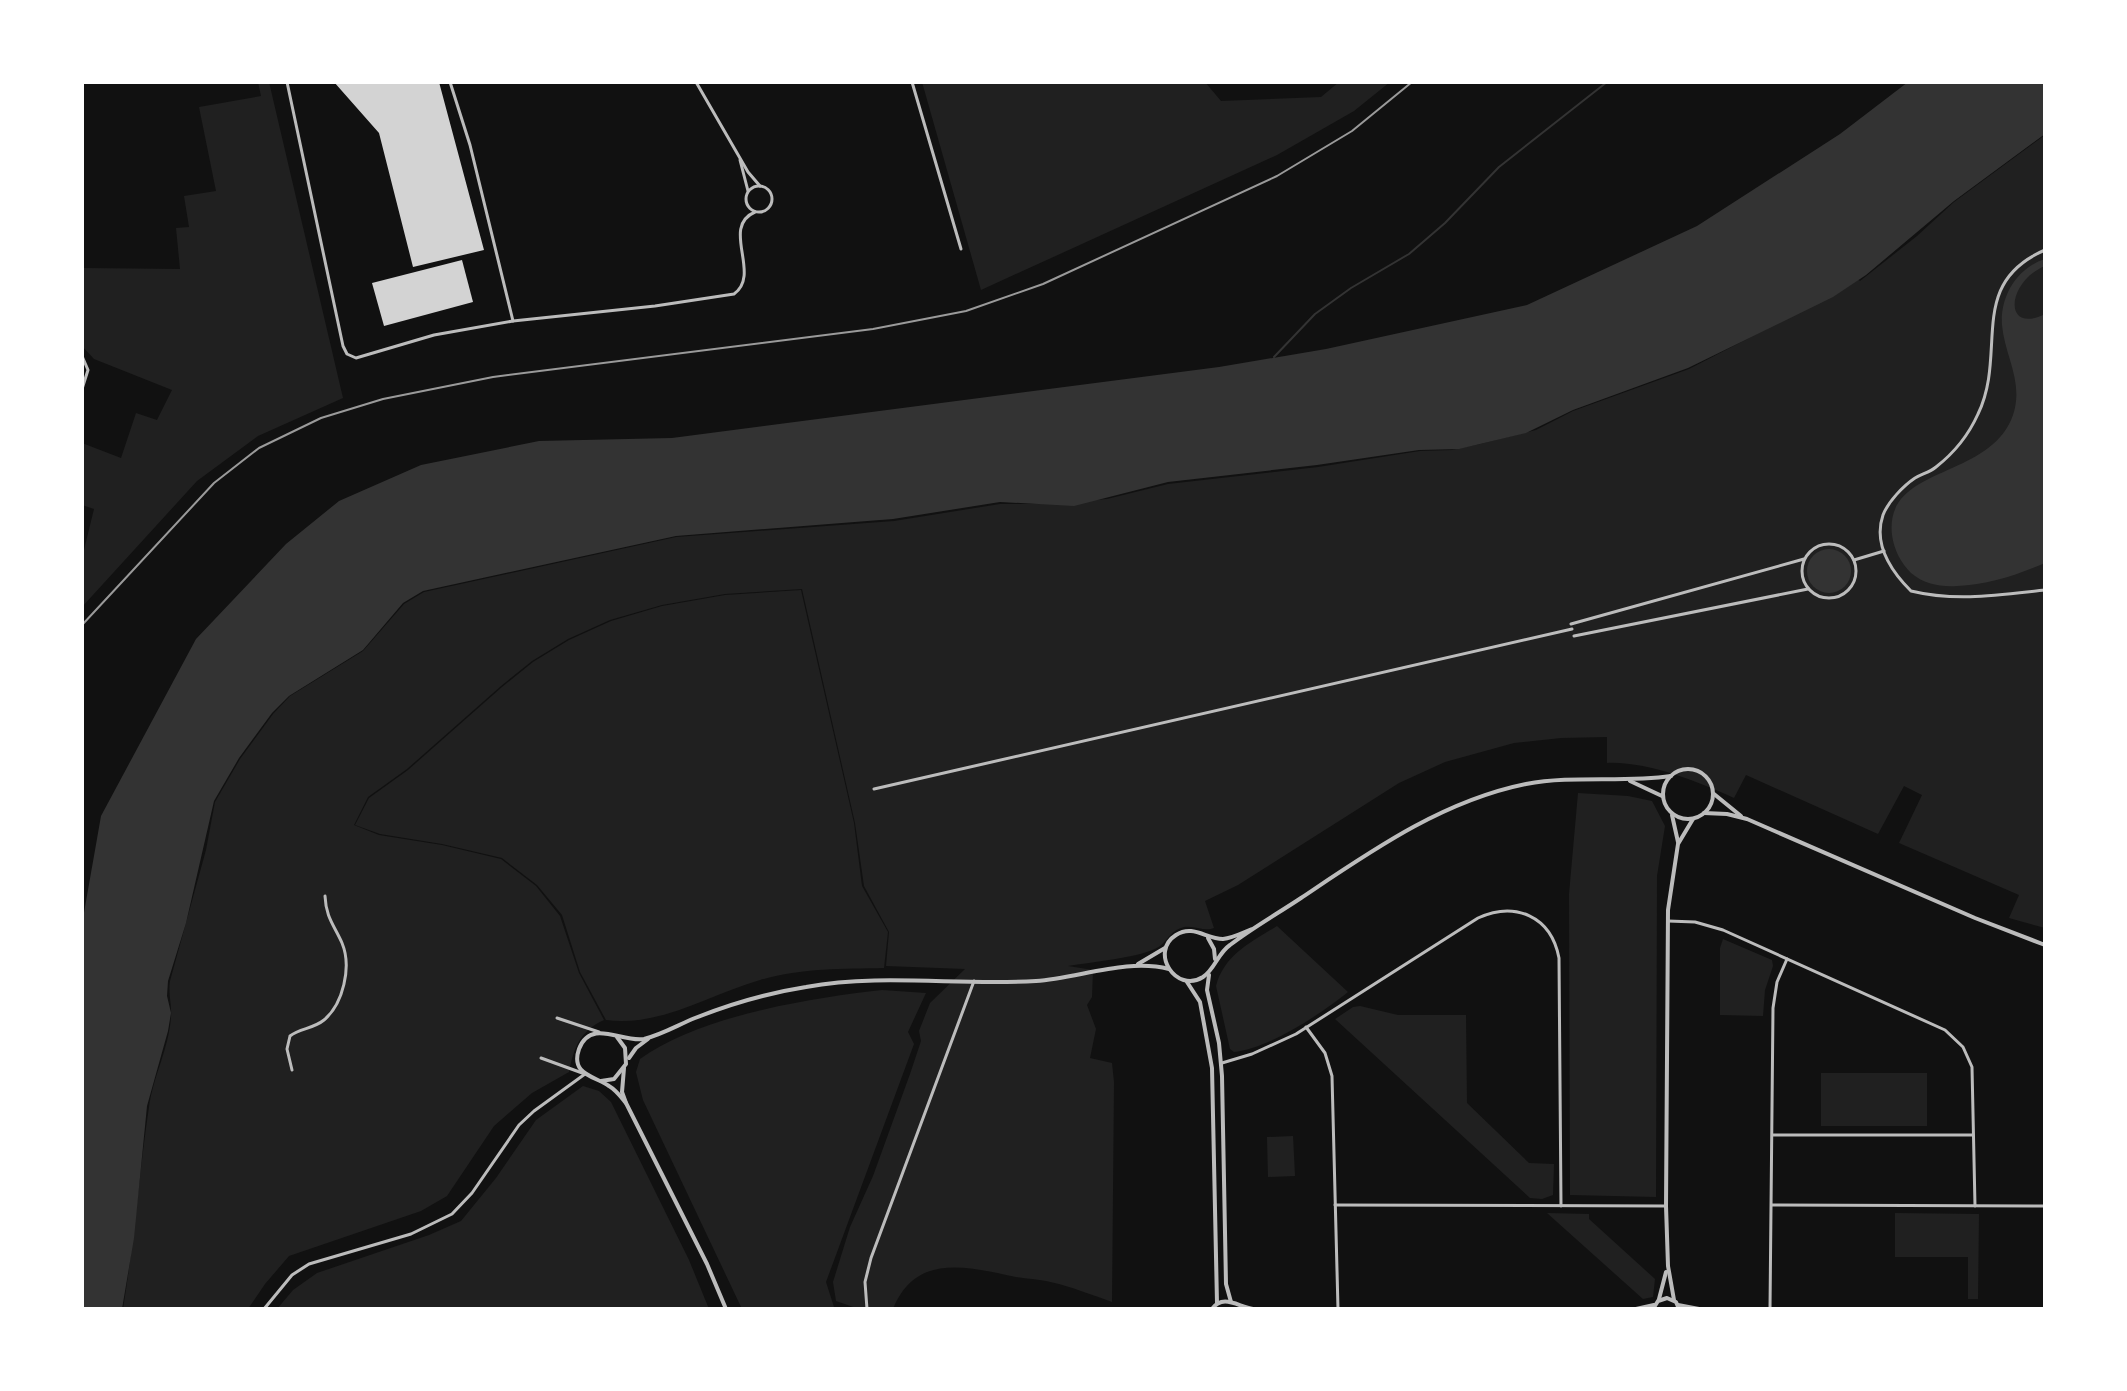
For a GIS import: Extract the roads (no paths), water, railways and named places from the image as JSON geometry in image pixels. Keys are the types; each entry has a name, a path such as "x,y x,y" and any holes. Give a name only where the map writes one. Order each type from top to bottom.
{"street":[{"path":"287,82 343,346 347,354 356,358 434,335 513,321 734,294 743,281 740,225 747,216 766,210 771,203 770,191 760,186 737,153 696,82"},
{"path":"450,82 470,145 513,321"},
{"path":"912,82 961,249"},
{"path":"737,153 748,191 745,201 755,212"},
{"path":"748,191 760,186"},
{"path":"2045,250 2023,262 2004,283 1996,300 1992,318 1991,374 1979,412 1957,447 1936,467 1901,490 1884,512 1881,532 1886,560 1911,591 1948,598 1990,597 2045,590"},
{"path":"82,356 88,370 82,389"},
{"path":"1574,636 1808,589 1827,598 1843,594 1850,589 1856,577 1854,560 1846,550 1831,544 1814,548 1804,559 1801,573 1808,589"},
{"path":"1854,560 1884,551"},
{"path":"874,789 1572,627 1804,559"},
{"path":"1234,1305 1226,1277 1222,1063 1207,990 1210,970 1224,949 1412,827 1455,805 1529,784 1581,779 1627,780 1697,771 1708,781 1712,793 1710,804 1704,813 1693,819 1678,844 1668,921 1666,1206 1668,1266 1674,1300 1679,1307 1699,1309"},
{"path":"1671,776 1664,786 1663,797 1671,813 1678,844"},
{"path":"1627,780 1663,797"},
{"path":"1712,793 1747,819"},
{"path":"1671,813 1693,819"},
{"path":"1704,813 1747,819 2045,944"},
{"path":"292,1070 287,1049 290,1036 316,1026 326,1018 334,1009 344,985 344,950 328,918 325,896"},
{"path":"1222,1063 1252,1054 1306,1027 1486,914 1521,911 1539,920 1550,933 1559,958 1561,1206"},
{"path":"1668,921 1706,924 1945,1030 1955,1038 1969,1057 1972,1067 1975,1206"},
{"path":"1128,967 1151,958 1181,932 1192,931 1224,939 1252,929"},
{"path":"1203,934 1213,946 1214,962"},
{"path":"1166,947 1165,959 1169,969"},
{"path":"1770,1309 1773,1002 1787,959"},
{"path":"557,1018 634,1039 651,1036 719,1009 804,987 865,980 1039,981 1142,965 1169,969 1186,980 1200,1002 1212,1068 1217,1303 1212,1309"},
{"path":"1186,980 1200,979 1210,970"},
{"path":"867,1309 865,1282 871,1258 974,981"},
{"path":"1306,1027 1325,1053 1331,1068 1338,1309"},
{"path":"585,1074 578,1060 578,1052 585,1039 600,1032"},
{"path":"615,1035 625,1048 622,1092 626,1103 707,1264 726,1309"},
{"path":"600,1081 614,1079 636,1048 651,1036"},
{"path":"541,1058 600,1081 626,1103"},
{"path":"264,1309 292,1275 309,1264 418,1232 452,1214 472,1193 519,1125 585,1074"},
{"path":"1773,1135 1974,1135"},
{"path":"1335,1205 1666,1206"},
{"path":"1772,1205 2045,1206"},
{"path":"1655,1305 1668,1266"},
{"path":"1636,1309 1655,1305 1667,1298 1674,1300"},
{"path":"1217,1303 1253,1309"}],"waterway":[{"path":"1274,357 1315,314 1351,288 1409,254 1445,223 1499,167 1607,82"}],"railway":[{"path":"82,625 214,483 259,448 321,418 383,399 493,377 873,329 966,311 1043,284 1277,176 1352,131 1412,82"}]}
